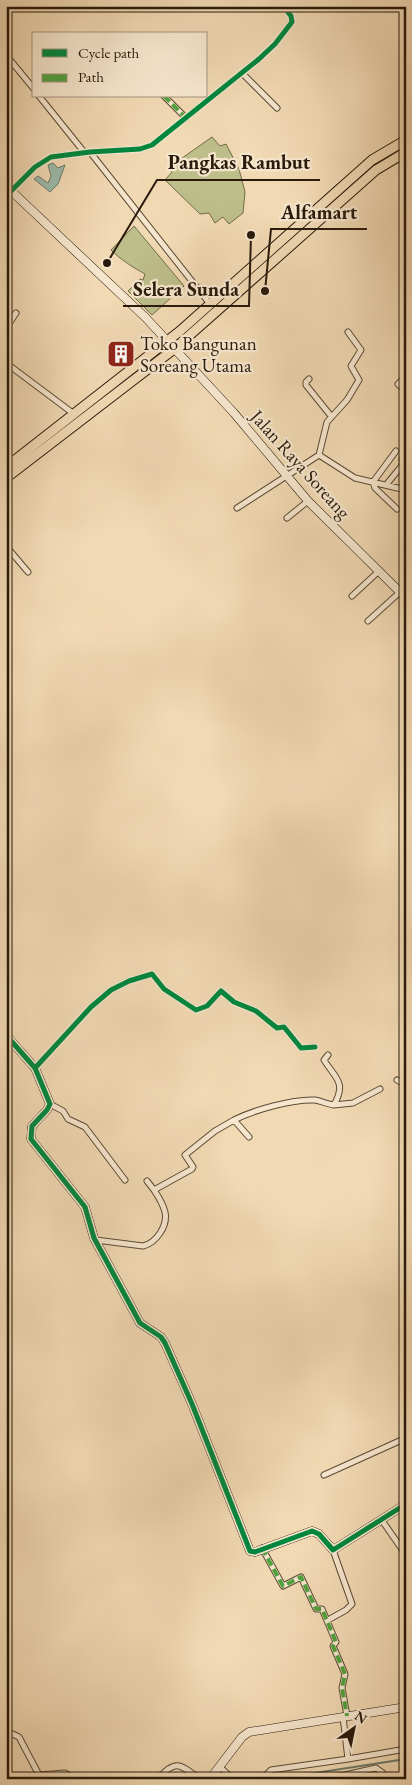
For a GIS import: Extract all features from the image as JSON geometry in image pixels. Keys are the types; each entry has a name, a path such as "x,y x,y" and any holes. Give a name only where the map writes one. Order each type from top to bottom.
{"highway":[{"path":"6,467 167,342 384,151 406,140"},
{"path":"6,478 174,349 376,170 406,152"}],"street":[{"path":"8,188 51,157 148,147 276,44 292,22 291,16 283,6"},
{"path":"6,55 32,87"},
{"path":"242,73 277,108"},
{"path":"41,98 210,304"},
{"path":"166,98 186,118"},
{"name":"Jalan Raya Soreang","path":"8,188 105,277 234,413 308,501 403,595"},
{"path":"6,328 16,313"},
{"path":"237,508 319,456 324,431 332,416 347,400 359,380 351,366 361,350 348,332"},
{"path":"6,363 75,414"},
{"path":"406,376 398,384 406,391"},
{"path":"309,379 306,385 332,416"},
{"path":"406,408 406,414"},
{"path":"406,429 404,433 406,437"},
{"path":"373,482 396,451"},
{"path":"386,485 404,463 402,459 406,455"},
{"path":"319,456 355,478 406,490"},
{"path":"373,482 375,488 397,509"},
{"path":"287,518 308,501"},
{"path":"6,546 28,572"},
{"path":"352,596 379,571"},
{"path":"368,621 403,595"},
{"path":"35,1068 91,1007 111,990 129,981 152,974 164,989 196,1010 207,1006 221,991 234,1002 256,1011 277,1028 284,1027 301,1048 315,1047"},
{"path":"6,1035 35,1068 50,1104 63,1111 68,1119 78,1121 85,1127 125,1180"},
{"path":"6,1046 15,1044"},
{"path":"328,1054 324,1060 337,1076 340,1085 334,1106"},
{"path":"397,1080 406,1084"},
{"path":"154,1190 192,1169 193,1166 185,1155 215,1131 234,1120 254,1111 297,1102 315,1100 334,1106 353,1103 380,1088"},
{"path":"50,1104 32,1126 31,1139 84,1207 96,1240 140,1323 161,1337 165,1343 192,1404 249,1550 255,1552 312,1531 319,1534 333,1550 352,1604 328,1620"},
{"path":"234,1120 249,1137"},
{"path":"96,1240 143,1246 152,1242 162,1230 165,1211 147,1181"},
{"path":"324,1475 406,1438"},
{"path":"333,1550 406,1504"},
{"path":"381,1519 406,1555"},
{"path":"262,1548 283,1586 301,1577 316,1609 322,1609 328,1620 336,1642 333,1646 345,1674 342,1688 348,1759"},
{"path":"210,1779 242,1737 249,1732 406,1707"},
{"path":"6,1731 19,1737 39,1777 66,1773 71,1778"},
{"path":"262,1779 270,1770 406,1749"},
{"path":"158,1779 170,1766 176,1765 187,1769 200,1779"},
{"path":"220,1767 233,1779"},
{"path":"318,1779 346,1777 376,1768 383,1773 384,1779"}],"green space":[{"path":"212,137 220,146 226,144 239,169 245,192 243,213 229,224 223,217 215,223 209,213 200,214 165,180 172,172 168,168"},
{"path":"134,226 184,286 152,315 128,291 140,279 143,280 145,274 128,264 111,250"}],"shaded area":[{"path":"53,163 58,168 65,165 58,184 50,192 34,179 38,176 48,183 51,176 48,165"}],"waterway":[{"path":"276,1779 406,1759"}],"marked path":[{"path":"166,98 186,118"},
{"path":"262,1548 283,1586 301,1577 316,1609 322,1609 336,1642 333,1646 345,1674 342,1688 347,1716"}],"cycle path":[{"path":"11,191 35,167 51,157 140,149 152,145 275,44 292,22 291,16 283,6"},
{"path":"35,1068 91,1007 111,990 129,981 152,974 164,989 196,1010 207,1006 221,991 234,1002 256,1011 277,1028 284,1027 301,1048 315,1047"},
{"path":"6,1035 35,1068 50,1104 32,1126 31,1139 85,1207 94,1238 140,1323 161,1337 165,1343 192,1404 250,1551 255,1552 312,1531 319,1534 333,1550 406,1504"}],"place":[{"name":"Selera Sunda","path":"251,235"},
{"name":"Pangkas Rambut","path":"107,263"},
{"name":"Alfamart","path":"265,291"},
{"name":"Toko Bangunan Soreang Utama","path":"121,354"}]}
